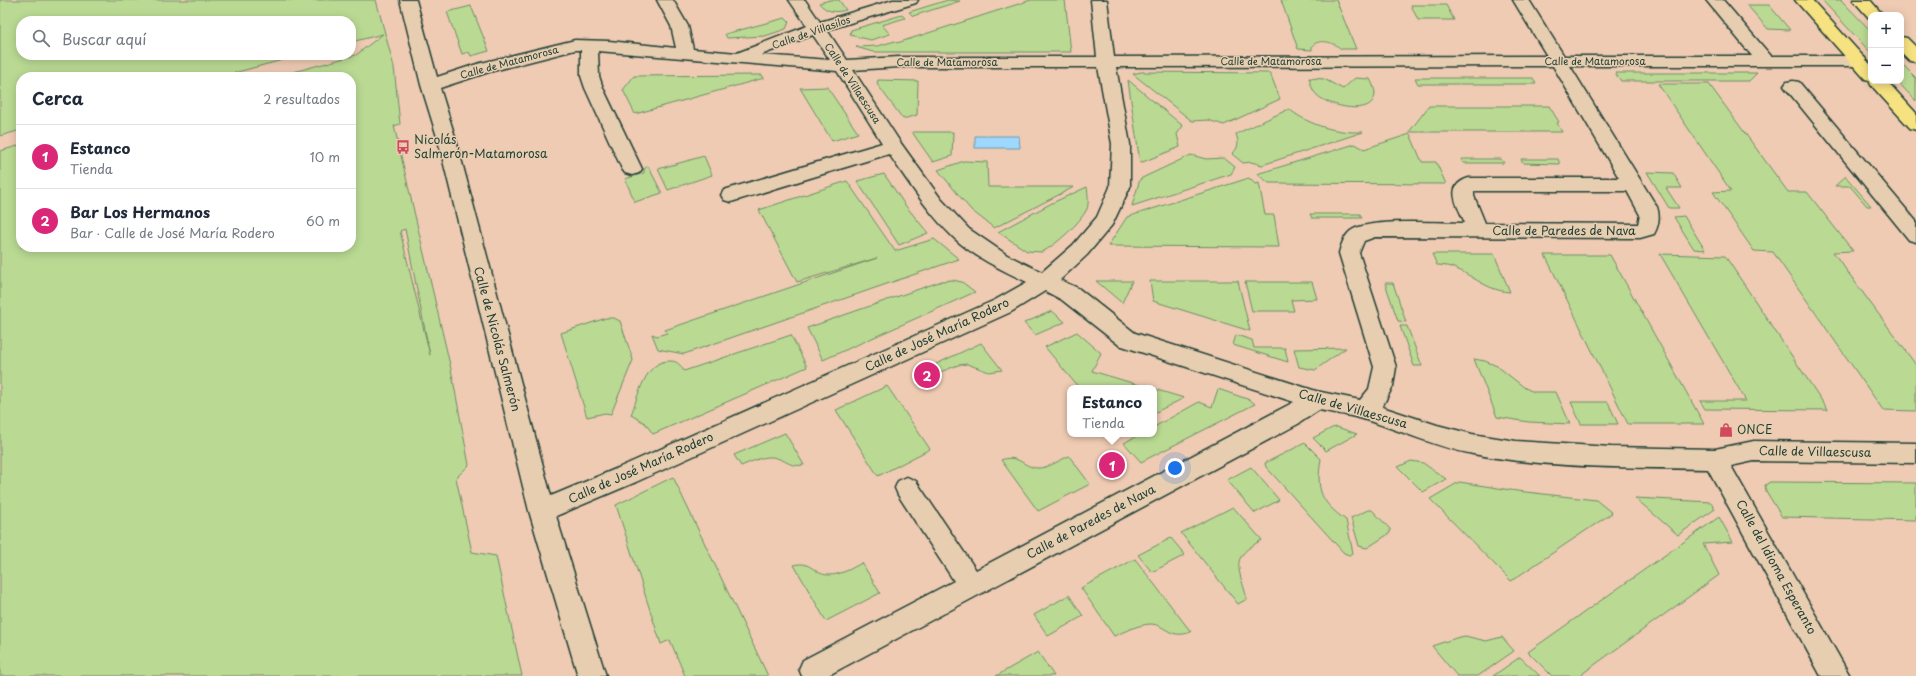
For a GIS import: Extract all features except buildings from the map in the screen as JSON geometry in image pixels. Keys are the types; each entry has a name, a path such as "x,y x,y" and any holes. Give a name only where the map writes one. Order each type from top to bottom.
{"main road":[{"path":"1803,0 1868,72"},
{"path":"1861,0 1872,12"},
{"path":"1904,45 1916,57"},
{"path":"1880,84 1916,124"}],"street":[{"name":"Calle de Nicolás Salmerón","path":"408,0 430,85 447,140 542,511 592,676"},
{"path":"665,0 682,30 685,40 685,54"},
{"name":"Calle de Villaescusa","path":"797,0 842,66 893,146 934,204 962,234 1000,260 1075,297 1127,339 1316,400 1364,410 1472,444 1516,451 1611,457 1715,459 1754,451 1916,453"},
{"name":"Calle de Villasilos","path":"736,58 817,28 910,0"},
{"name":"Calle de José María Rodero","path":"542,511 627,475 1003,306 1044,282 1080,250 1104,220 1120,187 1121,144 1106,62 1099,0"},
{"name":"Calle de Paredes de Nava","path":"1364,410 1375,400 1383,384 1384,367 1349,253 1351,242 1364,231 1640,231 1647,229 1650,215 1633,184 1521,0"},
{"path":"1714,0 1765,60"},
{"name":"Calle de Matamorosa","path":"430,85 483,68 560,48 589,45 842,66 865,63 899,62 1858,60"},
{"path":"589,45 590,76 594,88 632,169"},
{"path":"1793,86 1916,235"},
{"path":"731,195 893,146"},
{"name":"Calle de Paredes de Nava","path":"1478,231 1464,196 1464,188 1469,185 1633,184"},
{"name":"Calle de Paredes de Nava","path":"813,668 1290,417 1316,400"},
{"name":"Calle del Idioma Esperanto","path":"1715,459 1836,676"},
{"path":"907,488 971,585"}],"green space":[{"path":"0,0 376,0 394,67 400,124 394,126 451,369 469,465 456,478 472,552 496,556 522,676 0,676 0,151 16,146 16,252 356,252 356,72 293,72 338,60 356,60 356,55 383,34 356,41 356,16 16,16 16,60 282,60 238,72 16,72 16,131 0,136","holes":["405,229 430,355 400,231"]},
{"path":"830,0 839,0 846,10 831,11 819,3"},
{"path":"948,0 960,1 913,16 909,12"},
{"path":"1031,0 1065,0 1071,52 873,52 856,47 878,46 895,41 897,43"},
{"path":"1281,0 1336,0 1356,49 1341,49 1331,43 1318,42 1312,46 1312,50 1298,49"},
{"path":"1822,0 1841,0 1868,28 1868,50"},
{"path":"1411,5 1446,5 1454,20 1418,20"},
{"path":"1747,5 1769,5 1790,30 1768,29"},
{"path":"471,6 489,51 471,56 469,52 462,54 447,12"},
{"path":"902,15 905,18 882,25 890,34 871,40 850,35 851,30"},
{"path":"785,18 789,22 786,29 765,36 727,38 725,34"},
{"path":"1904,66 1916,78 1916,101 1900,84 1904,84"},
{"path":"1141,72 1270,73 1280,99 1224,125 1208,120 1192,121 1133,74"},
{"path":"1615,73 1757,73 1749,81 1621,81"},
{"path":"762,75 764,78 635,114 623,90 634,76"},
{"path":"1309,78 1324,79 1343,89 1355,78 1370,79 1375,91 1373,101 1359,108 1350,108 1330,103 1315,93"},
{"path":"1415,78 1533,78 1536,84 1418,84"},
{"path":"878,80 918,81 917,115 903,119 877,84"},
{"path":"1128,80 1183,126 1177,134 1180,147 1140,163"},
{"path":"1658,84 1709,84 1788,192 1807,192 1853,251 1833,252 1916,365 1916,411 1883,410 1773,252 1754,251 1713,192 1731,191"},
{"path":"827,87 858,133 832,141 800,88"},
{"path":"1429,106 1549,106 1559,122 1557,123 1562,132 1409,132"},
{"path":"1289,109 1306,120 1324,127 1334,130 1363,132 1262,165 1251,162 1243,163 1232,154 1238,145 1236,134"},
{"path":"912,132 953,132 952,156 933,162"},
{"path":"1410,134 1422,162 1436,162 1446,184 1269,183 1257,174 1355,144 1364,149"},
{"path":"1191,155 1206,159 1224,158 1235,167 1231,174 1132,206 1140,179"},
{"path":"704,156 712,175 668,190 658,169"},
{"path":"1461,159 1501,159 1504,163 1463,163"},
{"path":"1521,159 1558,159 1560,164 1523,163"},
{"path":"964,161 987,162 988,187 1074,187 994,228 971,210 938,170"},
{"path":"648,166 662,193 635,202 625,179 644,173 644,169"},
{"path":"1647,172 1673,173 1682,188 1666,188 1679,208 1669,208"},
{"path":"884,174 905,205 928,233 899,245 857,181"},
{"path":"1846,176 1871,206 1867,206 1850,186 1835,186"},
{"path":"1249,178 1255,184 1259,183 1265,215 1274,215 1279,247 1108,246 1127,217"},
{"path":"847,181 895,251 934,239 959,259 684,354 658,349 652,334 657,336 667,333 665,330 877,258 797,282 759,210"},
{"path":"1087,187 1088,204 1084,215 1067,233 1048,249 1042,252 1027,251 998,232 1052,203"},
{"path":"1310,214 1360,214 1362,218 1312,218"},
{"path":"1684,216 1705,250 1694,249 1674,217"},
{"path":"1432,254 1494,254 1510,292 1490,287 1456,269 1437,265"},
{"path":"1660,254 1725,256 1828,410 1705,409 1700,401 1746,401"},
{"path":"1545,255 1610,255 1704,424 1628,424"},
{"path":"952,280 962,282 975,292 823,360 807,328 942,281"},
{"path":"1096,281 1132,281 1122,303"},
{"path":"1150,281 1238,281 1250,331 1153,301"},
{"path":"1245,282 1312,282 1317,299 1291,300 1294,311 1252,311"},
{"path":"1385,283 1393,283 1406,322 1398,321"},
{"path":"1052,311 1065,322 1035,335 1024,323"},
{"path":"606,318 614,318 620,321 633,360 611,414 605,413 587,417 561,333"},
{"path":"1400,326 1407,326 1422,366 1414,366"},
{"path":"1077,332 1101,353 1092,371 1139,385 1077,385 1045,347"},
{"path":"791,335 807,367 653,434 645,423 631,415 644,381 654,366 661,362 675,362 680,365 684,371"},
{"path":"1236,335 1252,340 1254,348 1285,348 1288,362 1233,345"},
{"path":"981,343 1002,370 989,372 967,364 958,365 938,373 932,366"},
{"path":"1346,348 1315,370 1299,367 1294,349"},
{"path":"1474,359 1485,361 1497,366 1525,388 1534,392 1556,392 1570,424 1529,422 1497,417"},
{"path":"887,386 930,449 878,476 836,410"},
{"path":"1218,389 1250,400 1255,404 1141,462 1124,443 1135,437 1157,437 1157,425 1199,402 1212,407"},
{"path":"1157,390 1184,398 1157,412"},
{"path":"1571,402 1608,402 1618,424 1581,424"},
{"path":"1337,427 1357,434 1326,451 1313,438 1332,428"},
{"path":"785,433 804,465 792,465 777,458 768,457 741,466 734,455"},
{"path":"1305,443 1321,459 1319,479 1325,501 1346,520 1353,553 1349,555 1344,553 1266,467 1265,463"},
{"path":"1069,456 1090,484 1038,511 1001,460 1012,458 1034,468 1040,468 1051,465"},
{"path":"1411,461 1423,463 1446,479 1423,492 1398,467"},
{"path":"1251,467 1279,500 1255,513 1227,480"},
{"path":"673,477 768,676 685,676 670,640 661,644 616,505"},
{"path":"1459,482 1517,491 1596,500 1612,513 1511,581 1430,499"},
{"path":"1770,482 1916,483 1916,520 1782,517 1766,491 1765,485"},
{"path":"1635,498 1711,502 1715,509 1678,535"},
{"path":"1233,507 1262,540 1251,546 1240,558 1239,571 1247,599 1238,604 1181,533"},
{"path":"1368,510 1372,510 1390,529 1390,533 1367,548 1359,546 1351,518"},
{"path":"1719,517 1733,542 1703,544 1719,575 1579,676 1552,676 1528,652"},
{"path":"1171,538 1185,555 1152,572 1138,555"},
{"path":"1135,559 1191,632 1178,634 1160,626 1150,624 1136,627 1114,636 1081,588"},
{"path":"862,563 880,593 826,621 794,565 805,564 820,573 833,575 842,573"},
{"path":"1069,595 1083,616 1048,636 1034,615"},
{"path":"1465,636 1486,641 1502,637 1514,651 1478,676 1457,676 1432,646"},
{"path":"1038,652 1054,676 996,676"},
{"path":"1520,657 1540,676 1493,676"}],"water":[{"path":"975,136 1019,136 1020,148 975,148"}],"place":[{"name":"Nicolás Salmerón-Matamorosa","path":"403,147"},
{"name":"Bar Los Hermanos","path":"927,375"},
{"name":"ONCE","path":"1726,430"},
{"name":"Estanco","path":"1112,465"}]}
